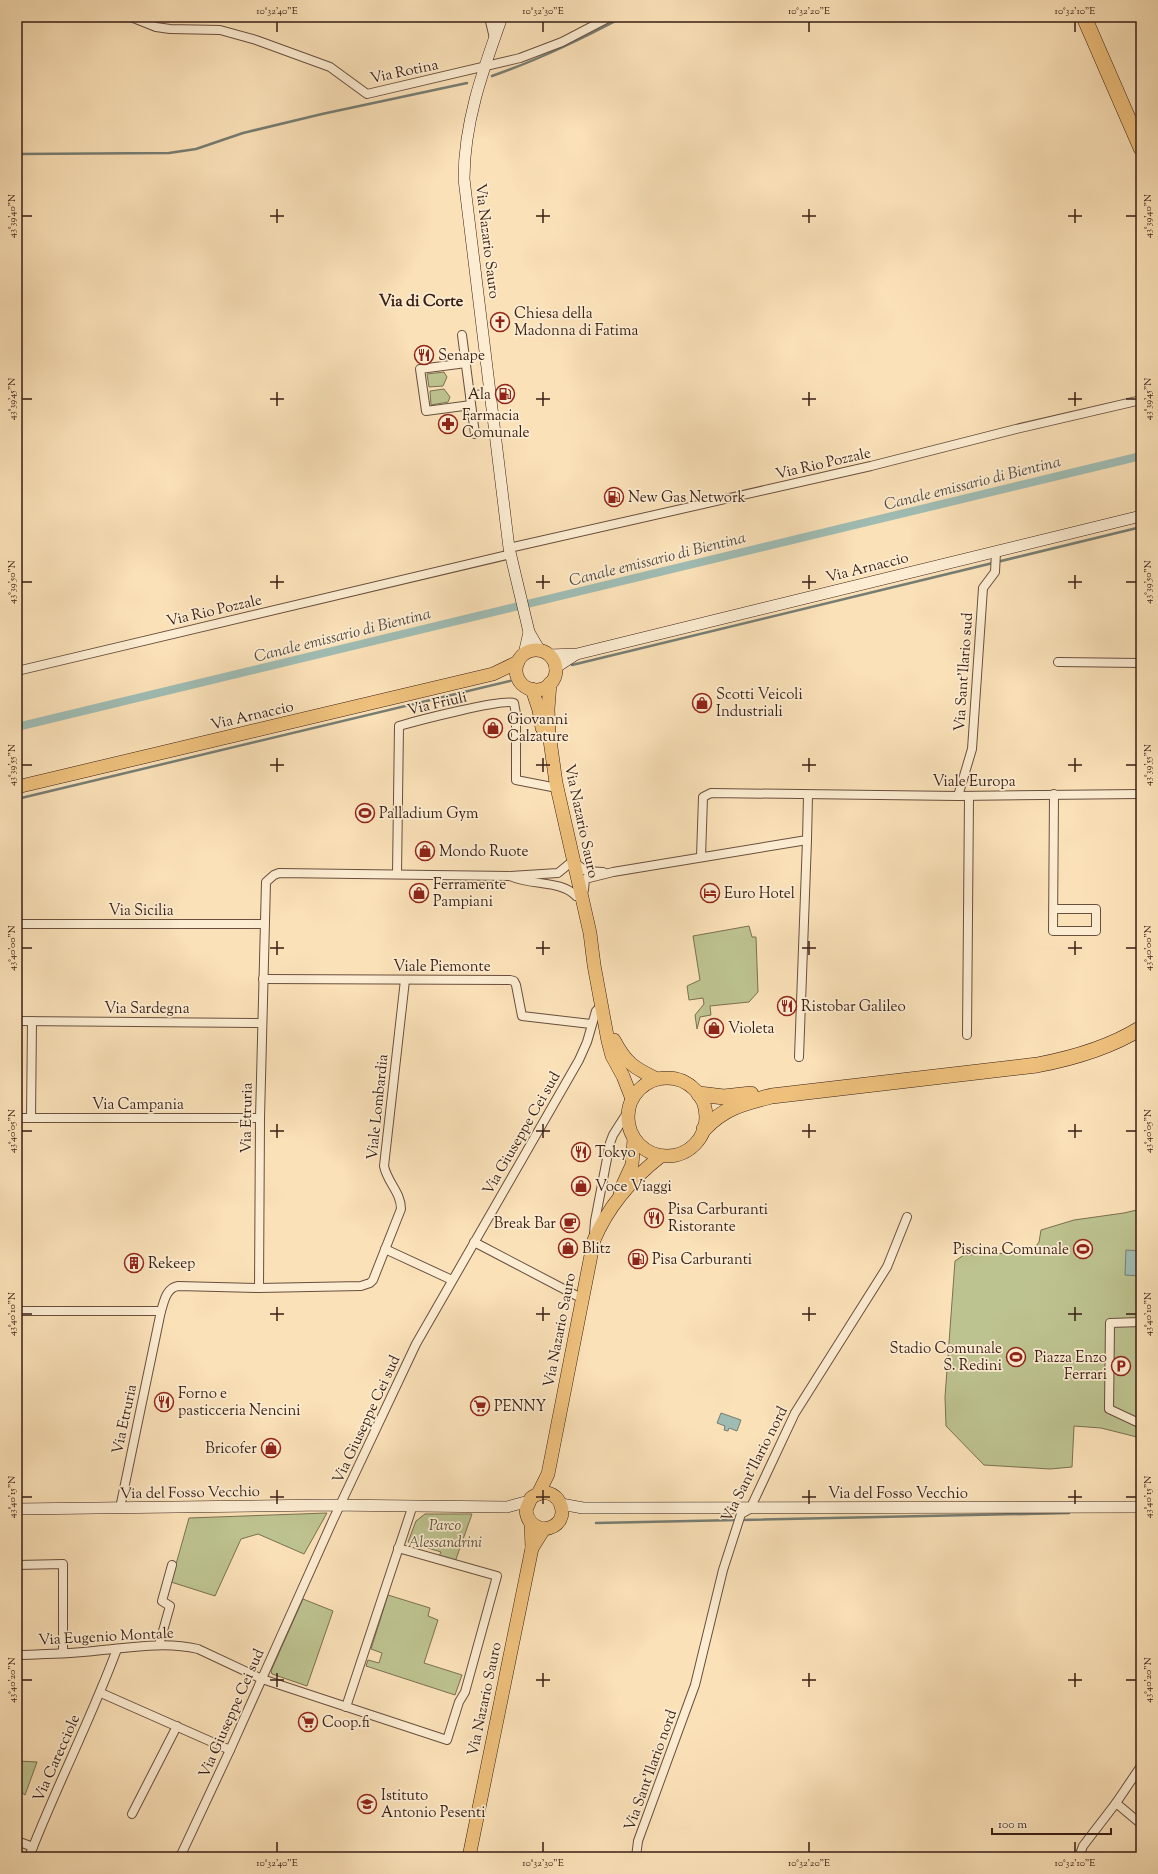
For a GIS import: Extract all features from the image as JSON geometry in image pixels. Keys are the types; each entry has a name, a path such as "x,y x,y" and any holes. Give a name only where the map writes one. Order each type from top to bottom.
{"highway":[{"path":"1084,17 1141,148"},
{"path":"1095,17 1141,122"},
{"path":"698,1094 724,1097 741,1096 836,1081 1035,1061 1063,1055 1093,1046 1141,1020"},
{"path":"704,1129 713,1119 726,1110 739,1104 772,1096 1060,1061 1096,1050 1141,1028"}],"main road":[{"name":"Via Nazario Sauro","path":"502,17 483,68 466,133 464,179 510,551 528,629 545,653"},
{"name":"Via Arnaccio","path":"545,653 577,654 996,555 1141,516"},
{"name":"Via Nazario Sauro","path":"521,658 528,629"},
{"path":"533,650 545,653 554,662 555,668 554,676 550,683 541,689 532,689 524,686 517,676 521,658 533,650"},
{"name":"Via Arnaccio","path":"555,668 577,654"},
{"name":"Via Arnaccio","path":"17,787 493,674 521,658"},
{"name":"Via Arnaccio","path":"493,674 517,676"},
{"name":"Via Nazario Sauro","path":"550,683 548,709 553,764 572,863 576,896 594,966"},
{"name":"Via Nazario Sauro","path":"532,689 539,710 552,787 587,918 593,948 594,966 610,1050 632,1099"},
{"name":"Via Nazario Sauro","path":"606,1026 620,1052 628,1063 636,1069 657,1079"},
{"name":"Via Nazario Sauro","path":"469,1857 532,1548 529,1519 526,1510 540,1496 548,1474 581,1298 594,1240 632,1165 634,1139 628,1125 627,1113 632,1099 645,1084 657,1079 667,1078 679,1080 690,1086 698,1094 706,1111 704,1129 699,1140 690,1149 680,1154 661,1156 646,1168 611,1208"},
{"path":"634,1139 646,1151 661,1156"},
{"path":"540,1496 557,1498 561,1504 561,1519"},
{"name":"Via del Fosso Vecchio","path":"17,1510 341,1505 507,1507 540,1496"},
{"name":"Via del Fosso Vecchio","path":"561,1504 583,1508 746,1511 1141,1507"},
{"name":"Via del Fosso Vecchio","path":"507,1507 529,1519"},
{"name":"Via del Fosso Vecchio","path":"561,1519 572,1512 583,1508"},
{"path":"529,1519 544,1529"},
{"name":"Via Nazario Sauro","path":"532,1548 544,1529 554,1526 561,1519"}],"street":[{"name":"Via Rotina","path":"131,17 156,27 170,29 220,30 256,40 330,67 367,94 483,68 520,58 539,51 610,17"},
{"path":"489,17 494,38"},
{"path":"462,335 475,434"},
{"path":"466,363 420,369 426,411 471,405"},
{"path":"470,396 490,393"},
{"name":"Via Rio Pozzale","path":"17,671 1141,400"},
{"name":"Via Sant'Ilario sud","path":"958,796 972,749 983,588 995,572 996,555"},
{"path":"1058,662 1141,663"},
{"name":"Via Friuli","path":"397,874 399,726 510,701 514,703 516,714 516,780 552,787"},
{"name":"Viale Europa","path":"701,857 703,797 711,794 969,796 1141,794"},
{"path":"1053,909 1096,909 1096,931 1053,931 1053,909 1054,794"},
{"path":"799,1057 808,795"},
{"path":"967,1035 969,796"},
{"path":"587,918 584,881 588,878 614,872 807,840"},
{"path":"572,863 586,871 614,872"},
{"name":"Via Etruria","path":"120,1508 161,1311 166,1296 174,1287 259,1288 260,1118 264,924 265,886 268,879 276,874 510,876 558,873 572,863"},
{"name":"Via Etruria","path":"510,876 526,882 566,888 576,896"},
{"name":"Via Sicilia","path":"17,924 264,924"},
{"name":"Viale Piemonte","path":"263,978 514,981 522,1016 591,1024"},
{"name":"Viale Lombardia","path":"259,1288 366,1285 373,1280 401,1209 400,1197 386,1173 384,1166 405,980"},
{"name":"Via Giuseppe Cei sud","path":"180,1857 230,1750 333,1520 416,1344 578,1060 587,1042 596,1011 601,1006"},
{"name":"Via Sardegna","path":"17,1021 262,1023"},
{"path":"31,1118 32,1021"},
{"name":"Via Nazario Sauro","path":"594,1240 595,1221 610,1143 627,1113"},
{"name":"Via Campania","path":"17,1118 260,1118"},
{"name":"Via Sant'Ilario nord","path":"636,1857 638,1841 695,1685 722,1570 737,1527 795,1413 887,1267 907,1217"},
{"path":"474,1242 581,1298"},
{"path":"385,1249 452,1280"},
{"path":"17,1311 161,1311"},
{"path":"1141,1322 1110,1323 1109,1409 1141,1424"},
{"path":"346,1707 413,1505"},
{"name":"Via Eugenio Montale","path":"17,1655 63,1653 159,1645 181,1645 198,1648 262,1679 447,1740 459,1702 465,1692 497,1576 398,1548"},
{"path":"17,1565 63,1564 63,1653"},
{"path":"159,1645 170,1606 162,1602 172,1565"},
{"name":"Via Carecciole","path":"29,1857 55,1792 101,1692 117,1649"},
{"path":"101,1692 230,1750"},
{"path":"132,1814 177,1726"},
{"path":"1079,1857 1083,1846 1116,1803 1141,1766"},
{"path":"1116,1803 1141,1824"},
{"path":"17,1841 33,1847"}],"green space":[{"path":"444,372 447,377 443,386 429,387 427,374"},
{"path":"444,389 450,397 448,402 431,405 430,391"},
{"path":"749,926 752,937 756,937 758,992 749,1002 710,1006 711,1015 700,1017 697,1029 695,1015 704,1004 703,998 689,1000 687,986 700,980 693,936"},
{"path":"1141,1209 1141,1438 1101,1428 1074,1426 1072,1467 1050,1469 984,1465 946,1426 945,1397 955,1261 964,1255 1032,1252 1039,1242 1041,1230 1074,1220"},
{"path":"327,1513 304,1554 258,1534 241,1539 215,1596 171,1582 189,1518"},
{"name":"Parco Alessandrini","path":"425,1514 472,1514 455,1562 439,1556 441,1552 408,1542 416,1521"},
{"path":"388,1595 430,1608 428,1616 438,1620 424,1663 462,1675 455,1695 366,1666 368,1660 379,1663 382,1653 371,1649"},
{"path":"303,1599 333,1611 307,1686 272,1674 271,1671"},
{"path":"17,1761 37,1762 25,1795 17,1789"}],"water":[{"path":"1126,1250 1141,1251 1141,1276 1125,1275"},
{"path":"721,1413 741,1420 737,1431 729,1428 728,1431 724,1430 725,1426 717,1423"}],"waterway":[{"path":"492,76 559,49 623,17"},
{"path":"17,154 169,153 196,149 243,133 322,114 467,83"},
{"name":"Canale emissario di Bientina","path":"17,727 1141,456"},
{"path":"572,665 1137,528"},
{"path":"17,799 510,681"},
{"path":"742,1520 1069,1513"},
{"path":"596,1523 737,1520"}],"place":[{"name":"Chiesa della Madonna di Fatima","path":"500,322"},
{"name":"Senape","path":"424,355"},
{"name":"Ala","path":"505,394"},
{"name":"Farmacia Comunale","path":"448,424"},
{"name":"New Gas Network","path":"614,497"},
{"name":"Scotti Veicoli Industriali","path":"702,703"},
{"name":"Giovanni Calzature","path":"493,728"},
{"name":"Palladium Gym","path":"365,813"},
{"name":"Mondo Ruote","path":"425,851"},
{"name":"Ferramente Pampiani","path":"419,893"},
{"name":"Euro Hotel","path":"710,893"},
{"name":"Ristobar Galileo","path":"787,1006"},
{"name":"Violeta","path":"714,1028"},
{"name":"Tokyo","path":"581,1152"},
{"name":"Voce Viaggi","path":"581,1186"},
{"name":"Pisa Carburanti Ristorante","path":"654,1218"},
{"name":"Break Bar","path":"570,1223"},
{"name":"Blitz","path":"568,1248"},
{"name":"Piscina Comunale","path":"1083,1249"},
{"name":"Pisa Carburanti","path":"638,1259"},
{"name":"Rekeep","path":"134,1263"},
{"name":"Stadio Comunale S. Redini","path":"1016,1357"},
{"name":"Piazza Enzo Ferrari","path":"1121,1366"},
{"name":"Forno e pasticceria Nencini","path":"164,1402"},
{"name":"PENNY","path":"480,1406"},
{"name":"Bricofer","path":"271,1448"},
{"name":"Coop.fi","path":"308,1722"},
{"name":"Istituto Antonio Pesenti","path":"367,1804"}],"district":[{"name":"Via di Corte","path":"421,300"}]}
